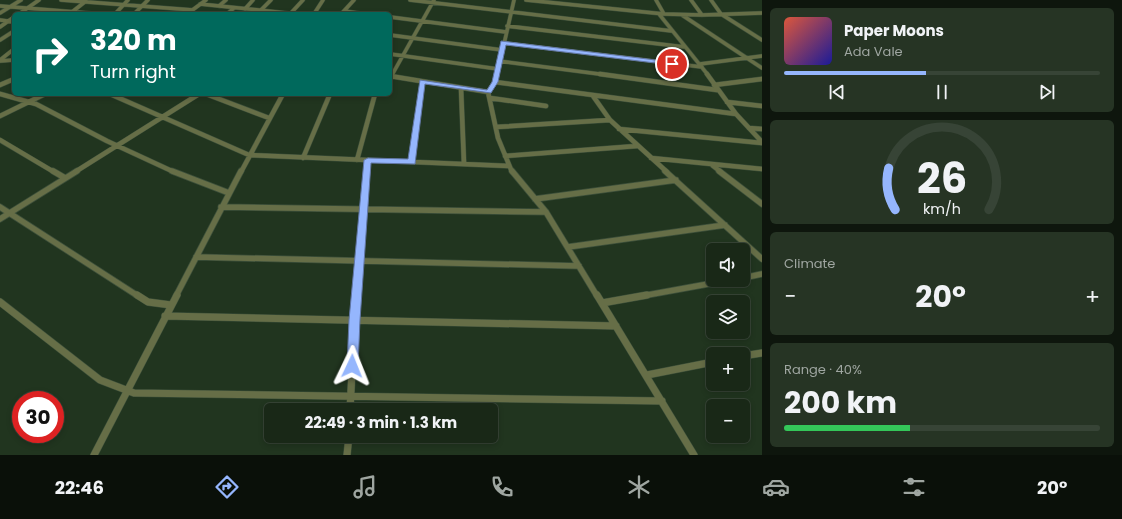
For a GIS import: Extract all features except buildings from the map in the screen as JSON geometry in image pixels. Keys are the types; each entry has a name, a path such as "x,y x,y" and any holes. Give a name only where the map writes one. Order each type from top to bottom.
{"street":[{"path":"0,13 21,0"},
{"path":"21,12 39,0"},
{"path":"61,0 193,10"},
{"path":"100,12 110,0"},
{"path":"118,12 128,0"},
{"path":"136,12 148,0"},
{"path":"190,12 206,0"},
{"path":"219,6 226,0"},
{"path":"245,9 253,0"},
{"path":"256,12 271,0"},
{"path":"293,12 302,0"},
{"path":"315,12 322,0"},
{"path":"344,12 354,0"},
{"path":"410,0 434,1 511,12 672,31"},
{"path":"514,0 495,82 489,95 498,138 505,156 515,176 546,212 647,375 694,455"},
{"path":"526,0 659,14 702,15 762,13"},
{"path":"650,0 656,0 664,14"},
{"path":"691,0 702,15"},
{"path":"711,0 721,14 762,40"},
{"path":"0,6 72,12 86,1"},
{"path":"392,75 434,1"},
{"path":"200,4 270,12"},
{"path":"229,12 234,8"},
{"path":"44,12 47,10"},
{"path":"755,13 762,18"},
{"path":"659,14 701,66 717,90 736,114 762,142"},
{"path":"682,15 762,68"},
{"path":"392,17 506,32"},
{"path":"0,27 12,18"},
{"path":"0,20 12,22"},
{"path":"507,26 685,47"},
{"path":"0,40 12,31"},
{"path":"392,35 502,50"},
{"path":"503,43 701,66 762,56"},
{"path":"0,60 12,51"},
{"path":"392,54 498,69"},
{"path":"0,60 12,60"},
{"path":"499,61 717,90"},
{"path":"6,82 12,76"},
{"path":"392,77 462,88 546,106"},
{"path":"714,85 762,79"},
{"path":"0,85 12,80"},
{"path":"412,162 422,82"},
{"path":"495,82 736,114"},
{"path":"462,88 464,164"},
{"path":"0,94 30,102 183,177 229,193"},
{"path":"0,116 41,96"},
{"path":"115,96 249,155 509,166"},
{"path":"0,219 196,96"},
{"path":"211,96 270,118"},
{"path":"222,100 225,96"},
{"path":"94,455 221,207 282,96"},
{"path":"303,158 329,96"},
{"path":"357,160 374,96"},
{"path":"593,96 610,120 636,146 676,180 762,259"},
{"path":"727,102 762,106"},
{"path":"496,127 610,120"},
{"path":"749,128 762,129"},
{"path":"619,129 762,142"},
{"path":"0,140 65,178"},
{"path":"505,156 636,146"},
{"path":"651,158 762,169"},
{"path":"350,403 354,320 368,160"},
{"path":"712,165 762,204"},
{"path":"535,199 676,180"},
{"path":"0,207 148,302 171,305"},
{"path":"221,207 546,212"},
{"path":"568,247 725,225"},
{"path":"196,257 579,266"},
{"path":"750,277 762,274"},
{"path":"602,303 706,284"},
{"path":"0,302 100,380 127,390 142,393 662,400"},
{"path":"165,316 616,326"},
{"path":"750,355 762,353"},
{"path":"647,375 706,363"},
{"path":"347,455 348,443"}],"route":[{"path":"352,366 354,320 368,160 412,162 422,82 488,92 491,90 495,82 503,43 672,64"}]}
